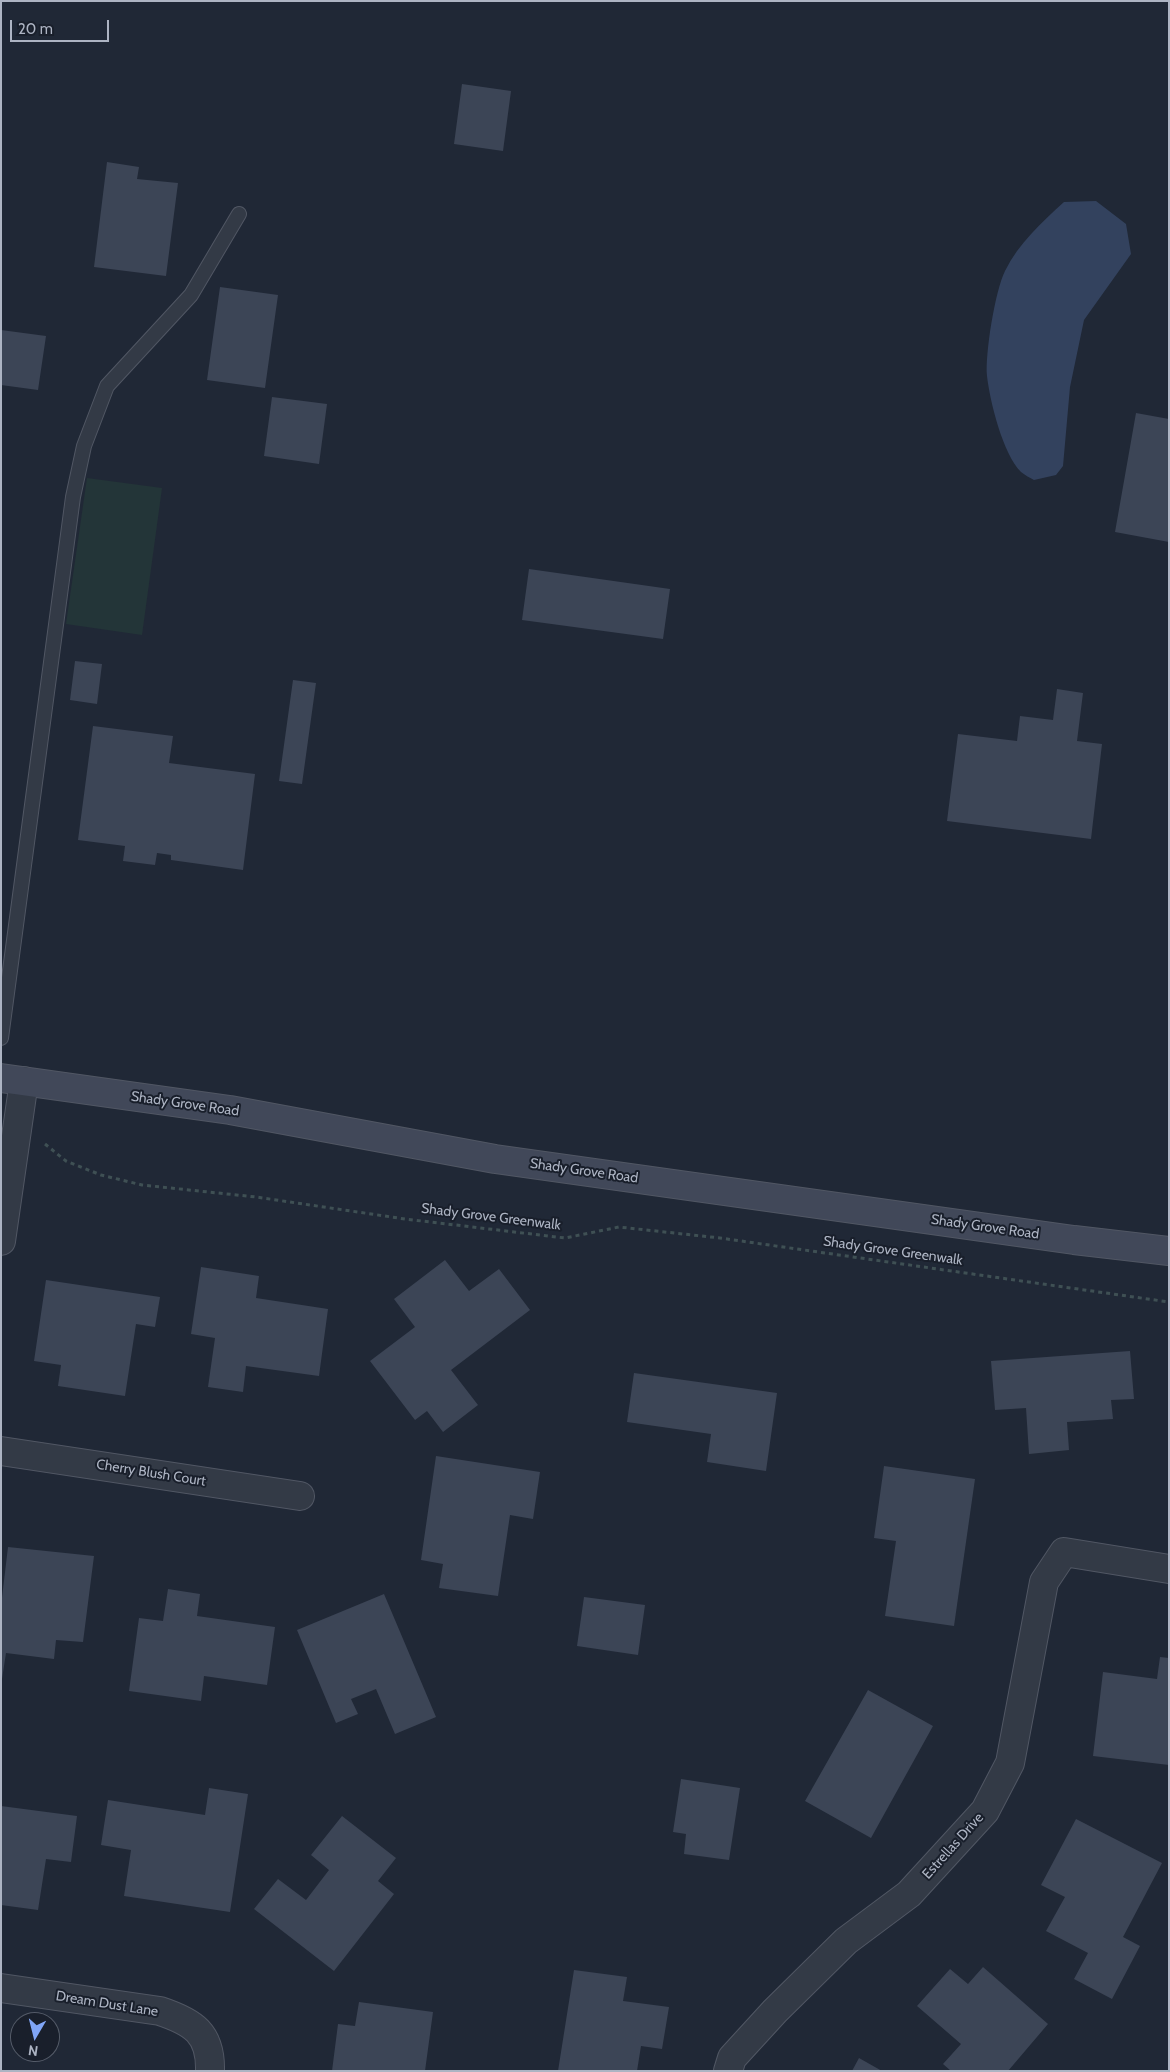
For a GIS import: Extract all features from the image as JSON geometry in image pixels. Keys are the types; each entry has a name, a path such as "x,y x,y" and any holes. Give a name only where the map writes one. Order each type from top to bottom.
{"main road":[{"name":"Shady Grove Road","path":"12,1080 230,1110 505,1160 1074,1240 1169,1251"}],"street":[{"path":"1,1241 17,1132 12,1080"},
{"name":"Cherry Blush Court","path":"1,1451 300,1496"},
{"name":"Estrellas Drive","path":"728,2071 732,2058 775,2011 846,1941 909,1894 985,1811 1010,1763 1044,1582 1064,1552 1169,1569"},
{"name":"Dream Dust Lane","path":"1,1988 160,2011 182,2018 195,2026 205,2039 210,2056 210,2071"}],"lane":[{"path":"1,1038 73,497 84,446 107,386 191,295 239,214"}],"path":[{"name":"Shady Grove Greenwalk","path":"17,1132 35,1134 66,1161 101,1175 142,1185 256,1197 405,1219 565,1238 619,1227 720,1238 1169,1302"}],"shaded area":[{"path":"87,478 162,488 142,635 66,624"}],"water":[{"path":"1096,201 1126,224 1131,254 1084,320 1070,387 1063,466 1056,475 1034,480 1021,472 1014,464 998,427 991,399 987,366 994,307 1005,271 1017,251 1039,226 1064,202"}],"building":[{"path":"462,84 511,91 503,151 454,144"},
{"path":"107,162 139,167 137,179 178,183 166,276 94,267"},
{"path":"220,287 278,295 265,388 207,380"},
{"path":"1,330 46,336 38,390 1,385"},
{"path":"272,397 327,404 319,464 264,456"},
{"path":"1136,413 1169,419 1169,542 1115,532"},
{"path":"529,569 670,589 663,639 522,620"},
{"path":"75,661 102,664 97,704 70,700"},
{"path":"293,680 316,683 302,784 279,781"},
{"path":"1057,689 1083,693 1077,741 1102,744 1091,839 947,821 958,734 1017,741 1020,716 1053,720"},
{"path":"93,726 173,736 169,763 255,774 243,870 171,860 171,855 157,853 155,865 123,861 125,846 78,840"},
{"path":"445,1260 469,1291 499,1269 530,1310 451,1370 478,1405 443,1432 427,1411 415,1420 370,1361 415,1327 394,1299"},
{"path":"201,1267 259,1276 256,1298 328,1309 319,1376 246,1366 243,1392 208,1387 215,1338 191,1334"},
{"path":"46,1280 160,1297 155,1327 136,1324 125,1396 58,1386 61,1365 34,1361"},
{"path":"1130,1351 1134,1399 1111,1400 1113,1419 1067,1422 1069,1450 1029,1454 1026,1408 995,1410 991,1361"},
{"path":"634,1373 777,1393 766,1471 707,1462 711,1434 627,1422"},
{"path":"436,1456 540,1472 533,1519 510,1515 498,1596 439,1588 443,1564 421,1560"},
{"path":"884,1466 975,1479 954,1626 885,1616 896,1541 874,1538"},
{"path":"8,1547 94,1556 83,1642 56,1640 54,1659 6,1653 2,1679 1,1606"},
{"path":"168,1589 200,1594 197,1616 275,1627 267,1685 204,1676 201,1701 129,1691 139,1618 163,1621"},
{"path":"384,1594 436,1717 395,1734 376,1689 351,1699 358,1714 336,1723 297,1630"},
{"path":"584,1597 645,1605 638,1655 577,1646"},
{"path":"1160,1657 1169,1658 1169,1765 1093,1756 1103,1672 1157,1679"},
{"path":"868,1690 933,1726 871,1838 805,1801"},
{"path":"681,1779 740,1788 729,1860 684,1854 686,1834 673,1832"},
{"path":"209,1788 248,1794 230,1912 124,1896 131,1850 101,1845 108,1800 205,1815"},
{"path":"1,1806 77,1816 71,1862 46,1859 38,1910 1,1905"},
{"path":"342,1816 396,1858 378,1881 394,1894 334,1971 254,1909 278,1879 306,1900 329,1870 311,1855"},
{"path":"1076,1819 1162,1863 1123,1937 1140,1946 1112,1999 1074,1979 1088,1953 1046,1931 1065,1897 1041,1885"},
{"path":"983,1967 1048,2024 1008,2071 951,2071 943,2064 961,2044 917,2006 950,1969 968,1984"},
{"path":"574,1970 627,1977 623,2001 669,2007 662,2049 641,2046 637,2071 558,2071"},
{"path":"359,2002 433,2012 425,2071 332,2071 338,2024 355,2026"},
{"path":"859,2058 882,2071 852,2071"}]}
